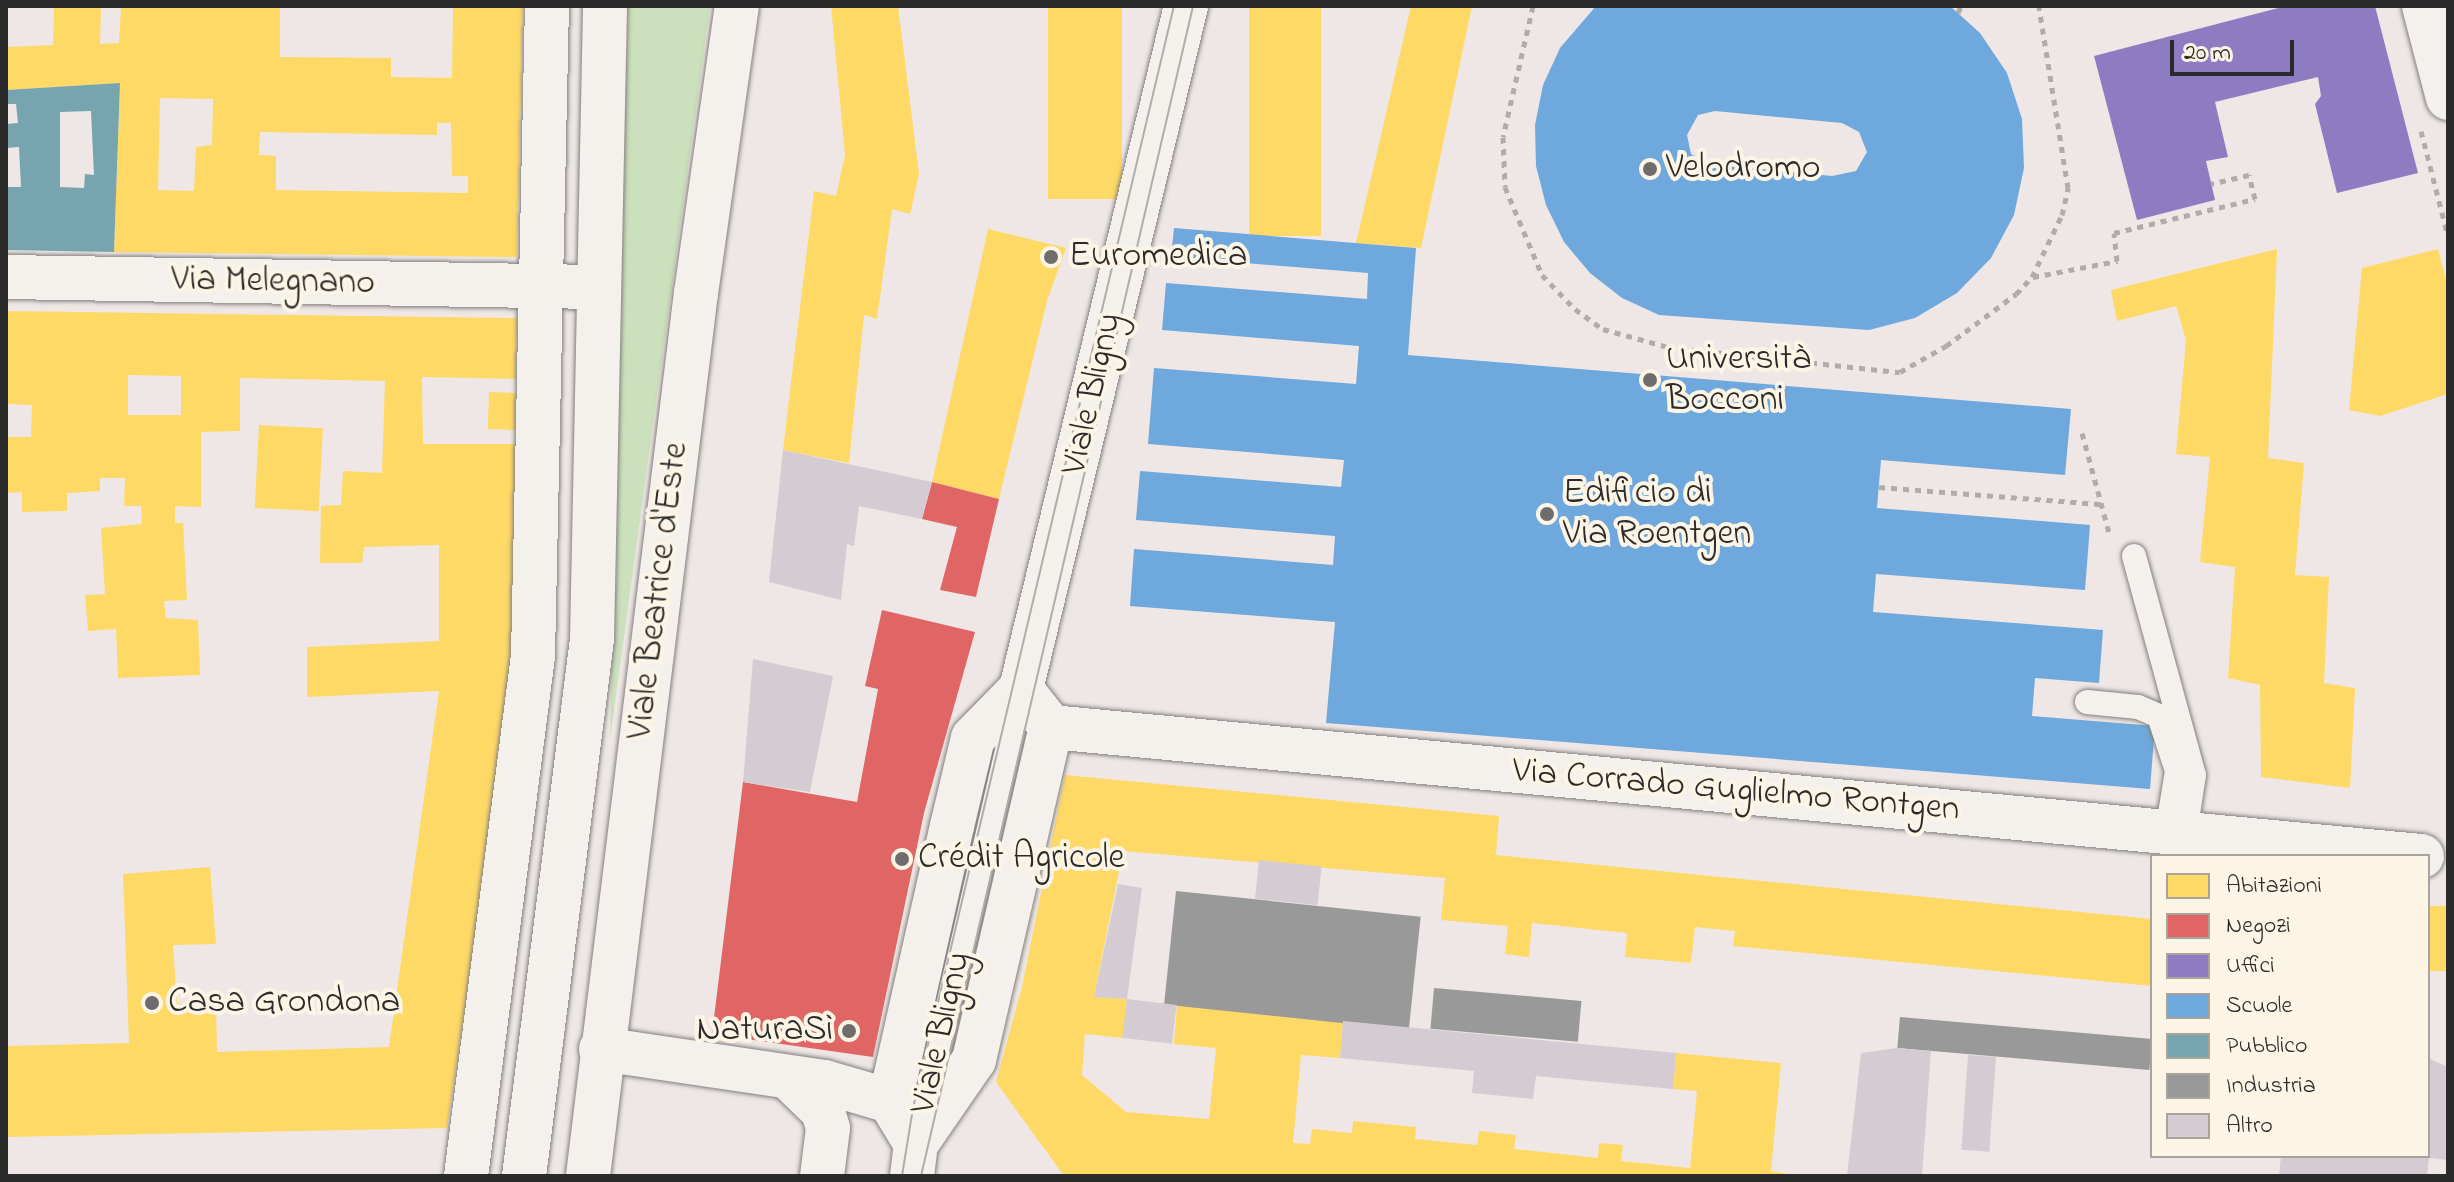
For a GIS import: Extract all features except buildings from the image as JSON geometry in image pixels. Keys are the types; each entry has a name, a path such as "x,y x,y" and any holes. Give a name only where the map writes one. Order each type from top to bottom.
{"street":[{"path":"466,1176 533,656 547,6"},
{"name":"Viale Beatrice d'Este","path":"524,1176 593,605 605,6"},
{"name":"Viale Beatrice d'Este","path":"588,1176 601,1049 737,6"},
{"name":"Viale Bligny","path":"890,1101 973,738 1021,689 1186,6"},
{"path":"2424,6 2448,98"},
{"name":"Via Melegnano","path":"6,277 539,286"},
{"path":"539,286 597,287"},
{"name":"Viale Beatrice d'Este","path":"534,602 593,605"},
{"path":"1021,689 1051,727"},
{"name":"Viale Bligny","path":"914,1160 974,1060 1051,727"},
{"name":"Via Corrado Guglielmo Rontgen","path":"1051,727 2401,854"},
{"path":"601,1049 825,1082 890,1101 914,1160"},
{"path":"790,1079 823,1111 828,1128 822,1176"}],"lane":[{"path":"2134,556 2194,775 2176,833"},
{"name":"Viale Bligny","path":"914,1160 1021,689"},
{"path":"2087,702 2138,707 2159,716 2177,771 2176,833"}],"path":[{"path":"1533,6 1503,137 1505,187 1542,275 1603,329 1668,347 1900,372 1986,319 2032,277 2062,215 2068,188 2039,6"},
{"path":"2032,277 2117,261 2114,233 2255,199 2249,175 2211,184"},
{"path":"1879,487 2102,504"}],"green space":[{"path":"628,6 710,6 610,739 620,257"}],"tram line":[{"path":"902,1176 913,1108 1174,6"},
{"path":"921,1176 1193,6"},
{"path":"346,1176 471,1176"}],"place":[{"name":"Velodromo","path":"1650,169"},
{"name":"Euromedica","path":"1051,257"},
{"name":"Università Bocconi","path":"1650,380"},
{"name":"Edificio di Via Roentgen","path":"1547,514"},
{"name":"Crédit Agricole","path":"902,859"},
{"name":"Casa Grondona","path":"152,1003"},
{"name":"NaturaSì","path":"849,1031"}]}
